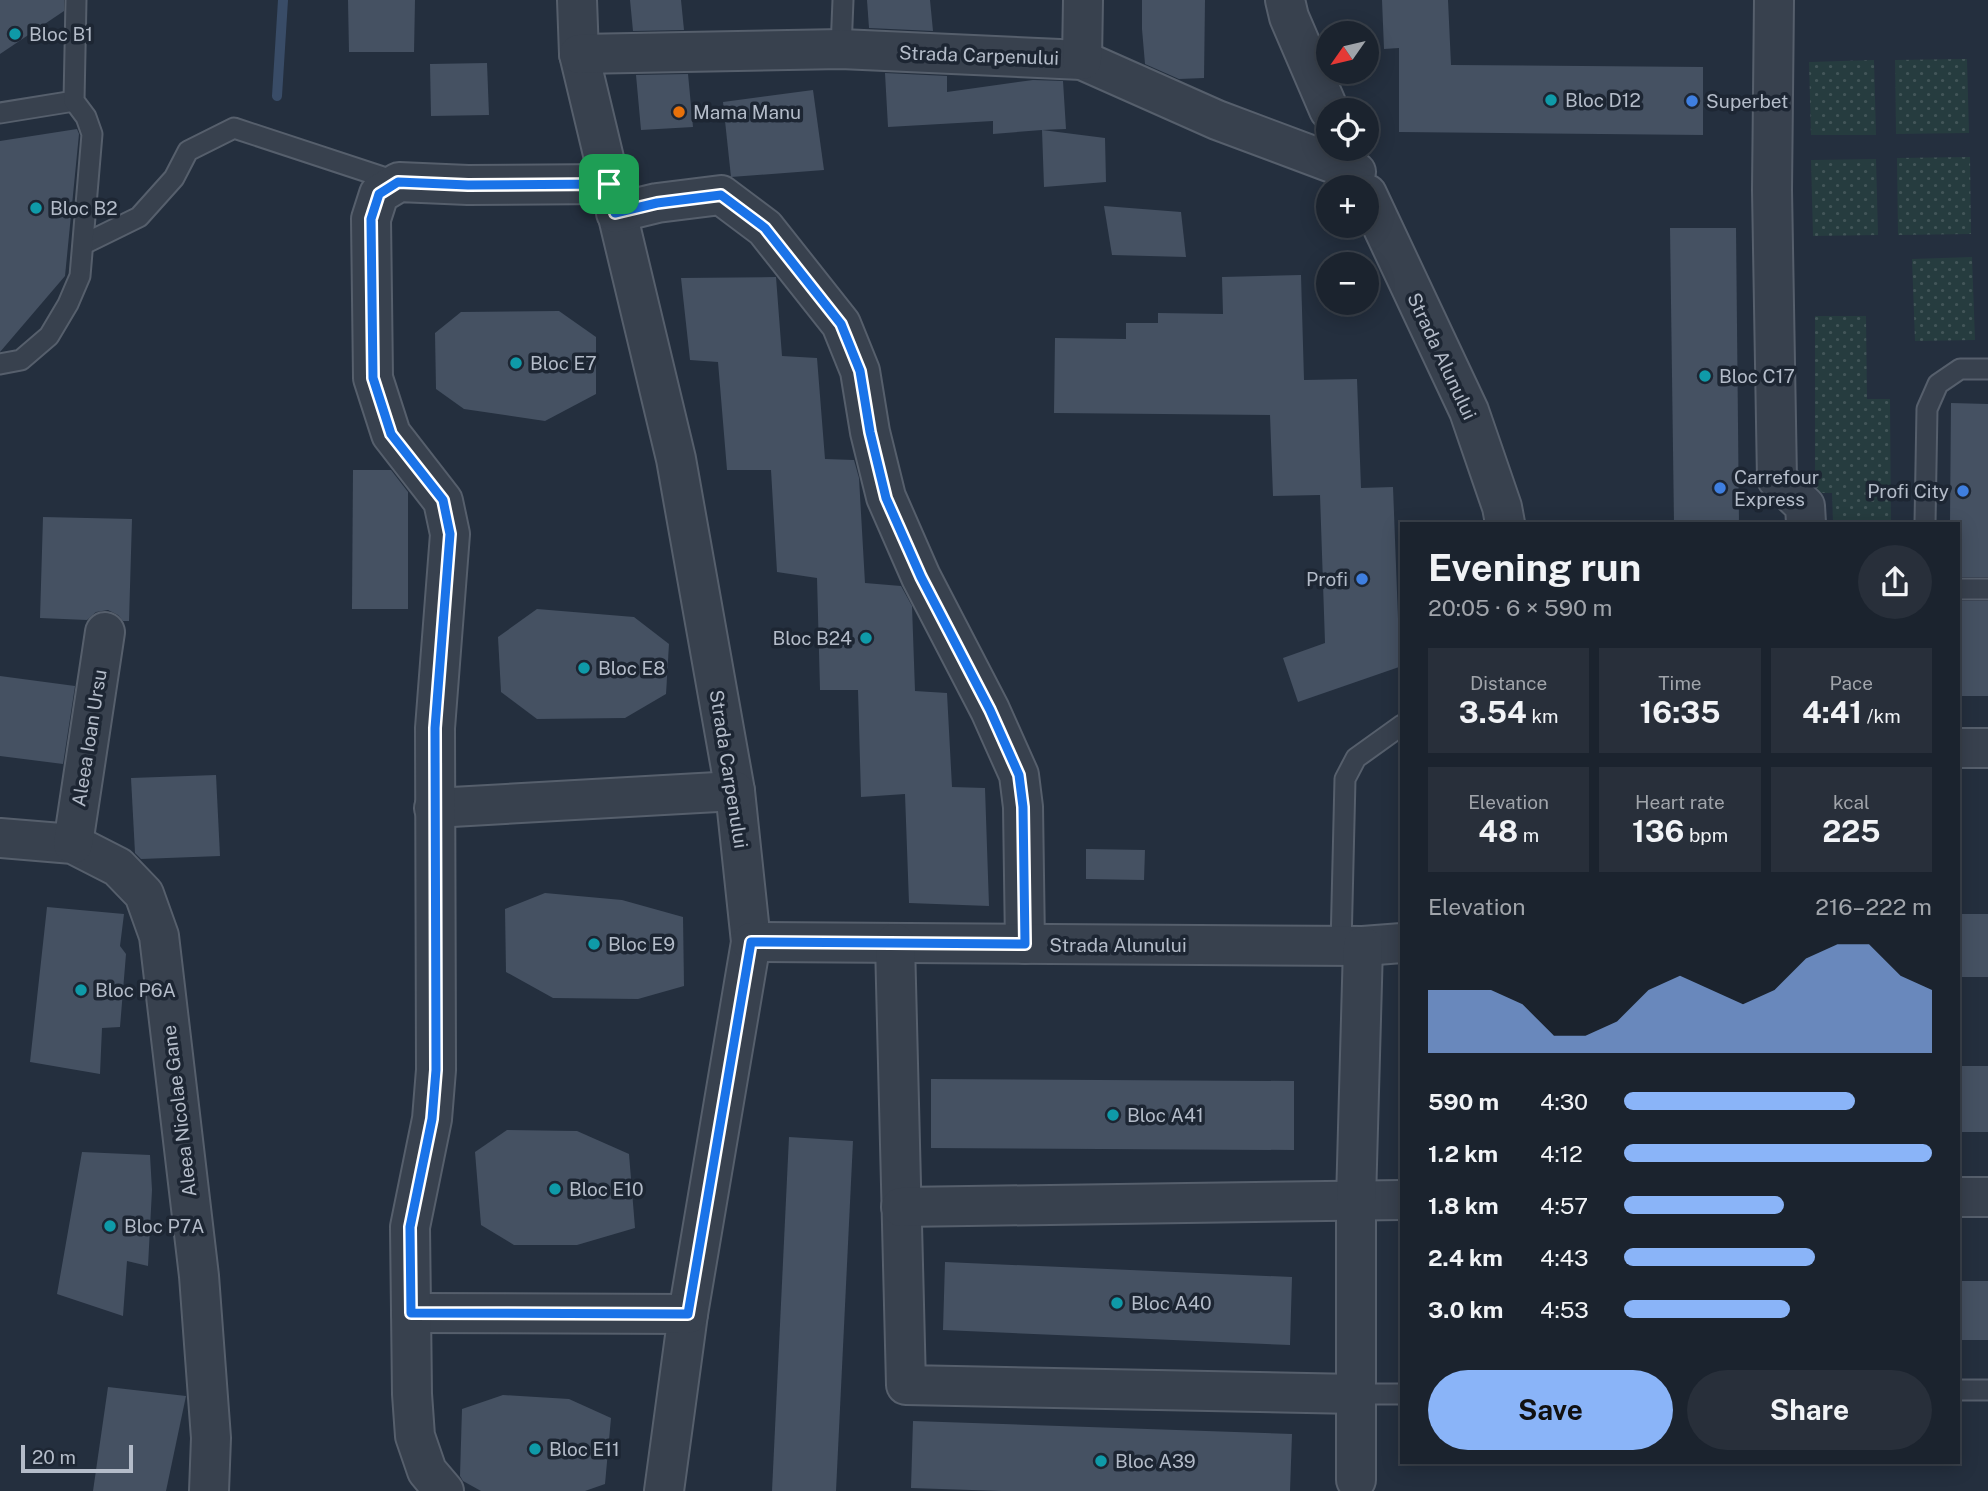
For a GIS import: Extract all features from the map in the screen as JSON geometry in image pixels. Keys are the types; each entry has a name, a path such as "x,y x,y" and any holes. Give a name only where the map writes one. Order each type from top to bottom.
{"street":[{"name":"Strada Carpenului","path":"577,0 579,54 676,459 735,791 751,942 688,1314 664,1491"},
{"path":"1082,60 1083,0"},
{"path":"1285,0 1289,17 1324,98"},
{"path":"1774,0 1772,190 1777,479 1805,506 1806,522"},
{"name":"Strada Carpenului","path":"579,54 841,49 1082,60 1217,120 1355,175"},
{"path":"444,1491 427,1471 415,1436 410,1227 432,1119 436,1070 435,728 450,534 443,500 391,434 373,378 371,219 379,194 398,182 468,185 657,203 721,195 765,228 841,324 860,371 870,432 886,498 921,577 990,710 1019,775 1023,807 1025,944"},
{"name":"Strada Alunului","path":"1379,220 1469,411 1505,522"},
{"name":"Aleea Ioan Ursu","path":"73,844 105,632"},
{"path":"1960,748 1988,748"},
{"path":"434,808 735,791"},
{"name":"Aleea Nicolae Gane","path":"0,838 73,844 118,867 145,894 159,936 200,1276 211,1438 209,1491"},
{"name":"Strada Alunului","path":"751,942 1352,946 1400,943"},
{"path":"894,943 906,1385 1356,1394"},
{"path":"1352,946 1356,1480"},
{"path":"1960,1197 1988,1197"},
{"path":"901,1207 1400,1200"},
{"path":"411,1313 688,1314"}],"lane":[{"path":"0,364 21,360 49,336 68,304 80,276 92,134 86,117 74,101 76,0"},
{"path":"841,49 843,0"},
{"path":"0,113 74,101"},
{"path":"84,244 139,217 174,178 188,151 234,128 398,182"},
{"path":"1926,522 1927,409 1938,384 1960,369 1988,369"},
{"path":"1960,589 1988,589"},
{"path":"1352,946 1345,779 1356,758 1400,726"},
{"path":"1960,1391 1988,1390"},
{"path":"1356,1394 1400,1394"}],"green space":[{"path":"1967,59 1969,133 1896,134 1895,60"},
{"path":"1874,60 1876,135 1811,135 1809,62"},
{"path":"1970,157 1971,234 1898,235 1897,158"},
{"path":"1876,159 1878,235 1813,236 1811,160"},
{"path":"1972,257 1975,340 1915,341 1912,259"},
{"path":"1815,316 1866,316 1867,399 1890,399 1891,522 1833,522 1832,493 1815,493"}],"building":[{"name":"Bloc B1","path":"0,0 64,0 64,11 0,54"},
{"path":"348,0 415,0 414,52 349,52"},
{"path":"630,0 681,0 684,30 633,31"},
{"path":"867,0 930,0 933,31 869,28"},
{"path":"1142,0 1205,0 1204,78 1179,79 1145,64"},
{"name":"Bloc D12","path":"1382,0 1448,0 1451,65 1703,67 1703,135 1399,132 1399,48 1384,49"},
{"path":"487,63 489,115 431,116 430,64"},
{"path":"885,73 947,76 947,92 1033,80 1063,81 1066,129 993,134 993,121 888,127"},
{"path":"688,74 693,127 641,130 636,75"},
{"path":"813,90 824,170 731,177 723,102"},
{"name":"Bloc B2","path":"77,129 79,134 65,276 0,352 0,141"},
{"path":"1042,130 1105,138 1106,182 1044,187"},
{"path":"1104,206 1181,212 1186,257 1112,255"},
{"name":"Bloc C17","path":"1670,228 1736,228 1739,522 1674,522"},
{"path":"1301,275 1304,380 1357,379 1361,488 1393,487 1400,667 1298,702 1283,658 1325,643 1320,495 1273,496 1270,415 1054,413 1055,338 1126,339 1126,323 1158,323 1158,313 1223,314 1222,277"},
{"name":"Bloc B24","path":"776,277 782,356 817,358 825,459 854,460 859,478 865,583 901,586 912,606 915,691 947,693 952,787 985,788 989,906 909,903 905,794 861,797 858,690 820,690 817,578 777,572 771,470 727,470 718,362 690,360 681,278"},
{"name":"Bloc E7","path":"559,311 596,337 596,394 545,421 464,409 436,389 435,333 461,312"},
{"path":"1951,403 1988,404 1988,577 1960,577 1960,522 1950,522"},
{"path":"353,470 391,470 408,492 408,609 352,609"},
{"path":"43,517 132,519 129,621 123,621 108,610 96,612 87,620 40,618"},
{"path":"1960,601 1988,601 1988,696 1960,696"},
{"name":"Bloc E8","path":"537,609 634,617 669,644 666,694 625,718 537,719 501,692 498,637"},
{"path":"0,676 75,686 63,764 0,756"},
{"path":"216,775 220,856 141,859 135,853 131,778"},
{"path":"1086,849 1145,850 1144,880 1086,879"},
{"name":"Bloc E9","path":"545,893 622,900 683,917 684,986 638,999 553,998 506,972 505,909"},
{"name":"Bloc P6A","path":"47,907 124,914 120,946 126,954 120,1027 102,1028 100,1074 30,1062"},
{"path":"1960,914 1988,914 1988,977 1960,977"},
{"path":"1960,1066 1988,1066 1988,1132 1960,1132"},
{"name":"Bloc A41","path":"931,1079 1294,1081 1294,1150 931,1148"},
{"name":"Bloc E10","path":"507,1130 577,1131 629,1154 635,1228 577,1245 514,1245 481,1225 475,1152"},
{"path":"789,1137 853,1141 836,1491 772,1491"},
{"name":"Bloc P7A","path":"82,1152 150,1155 152,1190 148,1266 127,1261 123,1316 57,1294"},
{"name":"Bloc A40","path":"945,1262 1292,1277 1290,1345 943,1330"},
{"path":"1960,1281 1988,1281 1988,1340 1960,1340"},
{"path":"108,1387 186,1396 166,1491 93,1491"},
{"name":"Bloc E11","path":"503,1395 569,1399 611,1418 605,1484 585,1491 481,1491 463,1481 460,1476 462,1409"},
{"name":"Bloc A39","path":"913,1421 1292,1434 1290,1491 1001,1491 911,1488"}],"waterway":[{"path":"277,96 283,0"}],"place":[{"name":"Bloc B1","path":"15,34"},
{"name":"Bloc D12","path":"1551,100"},
{"name":"Superbet","path":"1692,101"},
{"name":"Mama Manu","path":"679,112"},
{"name":"Bloc B2","path":"36,208"},
{"name":"Bloc E7","path":"516,363"},
{"name":"Bloc C17","path":"1705,376"},
{"name":"Carrefour Express","path":"1720,488"},
{"name":"Profi City","path":"1963,491"},
{"name":"Profi","path":"1362,579"},
{"name":"Bloc B24","path":"866,638"},
{"name":"Bloc E8","path":"584,668"},
{"name":"Bloc E9","path":"594,944"},
{"name":"Bloc P6A","path":"81,990"},
{"name":"Bloc A41","path":"1113,1115"},
{"name":"Bloc E10","path":"555,1189"},
{"name":"Bloc P7A","path":"110,1226"},
{"name":"Bloc A40","path":"1117,1303"},
{"name":"Bloc E11","path":"535,1449"},
{"name":"Bloc A39","path":"1101,1461"}],"route":[{"path":"398,182 468,185 609,184 615,213 657,203 721,195 765,228 841,324 860,371 870,432 886,498 921,577 990,710 1019,775 1023,807 1025,944 751,942 688,1314 411,1313 410,1227 432,1119 436,1070 435,728 450,534 443,500 391,434 373,378 371,219 379,194 398,182"}]}
